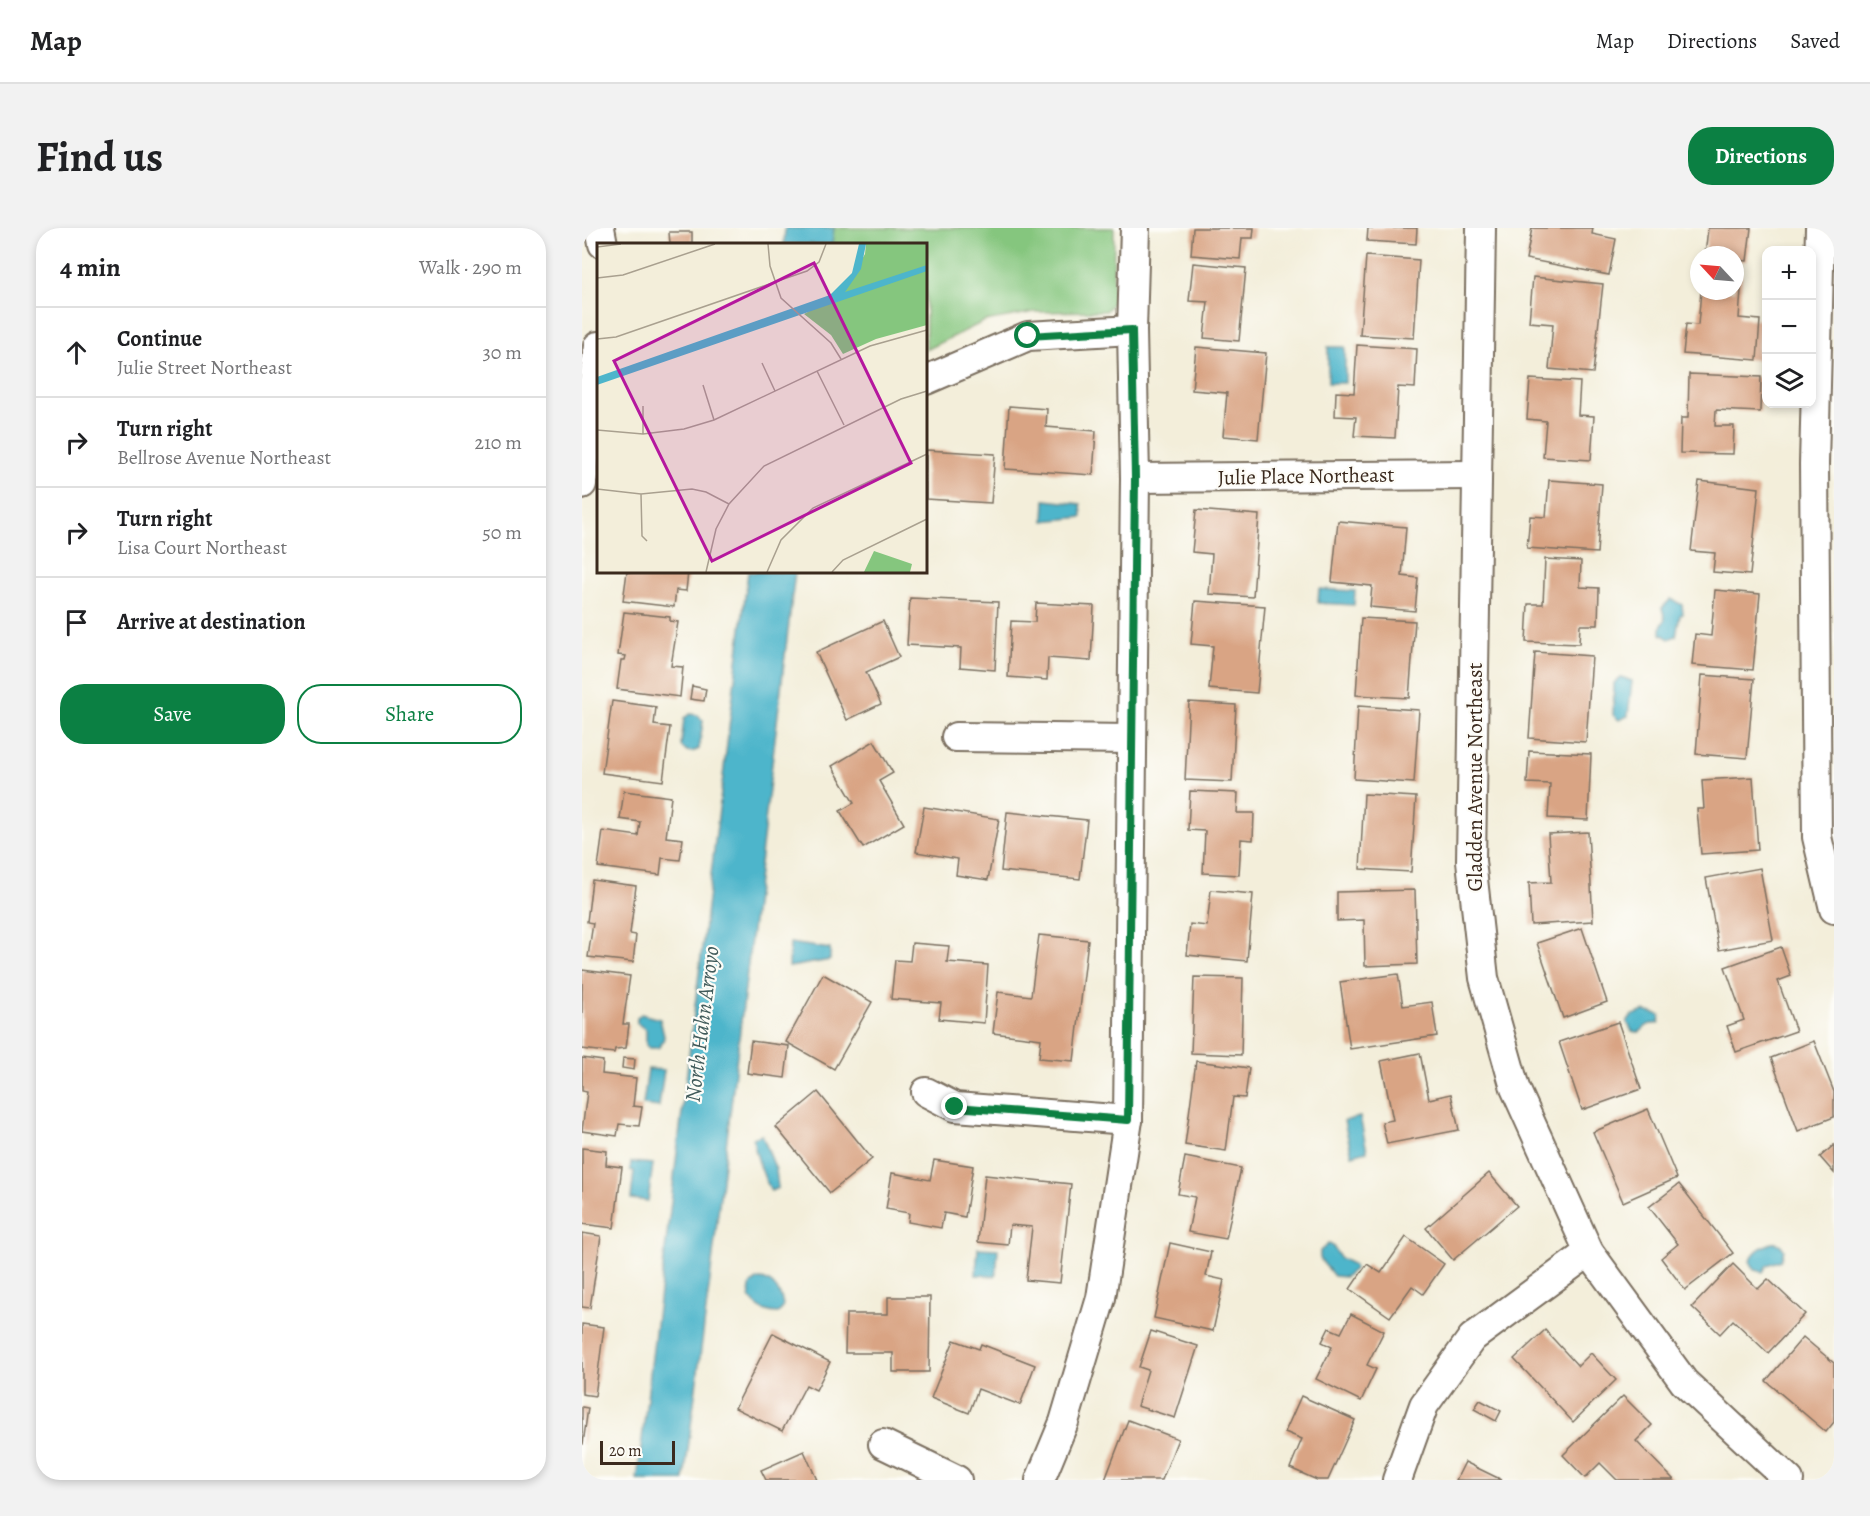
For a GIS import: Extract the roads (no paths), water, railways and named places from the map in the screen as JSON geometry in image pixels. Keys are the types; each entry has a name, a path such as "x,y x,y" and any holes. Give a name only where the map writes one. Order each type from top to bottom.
{"street":[{"path":"600,228 603,243"},
{"path":"1040,1480 1064,1422 1101,1298 1128,1120 1135,478 1132,330 1135,228"},
{"name":"Gladden Avenue Northeast","path":"1480,228 1471,861 1484,978 1515,1089 1589,1252 1684,1382 1789,1480"},
{"path":"1820,228 1814,464 1817,837 1834,909"},
{"path":"927,380 1028,336 1132,330"},
{"path":"587,474 597,358"},
{"name":"Julie Place Northeast","path":"1135,478 1476,475"},
{"path":"956,737 1132,739"},
{"path":"926,1092 955,1107 1128,1120"},
{"path":"1397,1480 1424,1405 1472,1338 1589,1252"},
{"path":"883,1444 957,1480"}],"water":[{"path":"785,228 834,228 832,243 784,243"},
{"path":"1328,347 1345,347 1345,383 1328,383"},
{"path":"1045,500 1081,504 1082,517 1044,521"},
{"name":"North Hahn Arroyo","path":"748,573 795,573 684,1480 637,1480"},
{"path":"1319,589 1355,591 1354,605 1318,603"},
{"path":"1671,599 1682,605 1683,614 1680,615 1676,636 1669,639 1661,634 1661,627 1665,619 1662,608"},
{"path":"1621,677 1632,681 1628,716 1619,720 1613,715 1614,683"},
{"path":"690,714 698,715 703,721 699,749 691,752 681,746 684,718"},
{"path":"790,943 830,949 830,960 789,967"},
{"path":"1644,1011 1660,1015 1659,1023 1648,1025 1639,1032 1632,1031 1627,1022 1631,1016"},
{"path":"641,1014 660,1019 664,1036 658,1048 649,1048 646,1045 646,1030 637,1023 637,1018"},
{"path":"648,1069 664,1070 659,1107 643,1105"},
{"path":"1360,1117 1367,1151 1352,1155 1344,1121"},
{"path":"762,1135 776,1170 778,1188 771,1191 760,1165 753,1138"},
{"path":"631,1162 653,1164 648,1201 631,1199 634,1171 630,1170"},
{"path":"1772,1243 1778,1243 1783,1248 1781,1260 1767,1265 1763,1272 1755,1270 1750,1261 1752,1257 1759,1249"},
{"path":"1328,1244 1332,1245 1340,1258 1354,1265 1354,1269 1345,1277 1334,1276 1320,1258 1320,1251"},
{"path":"978,1248 998,1249 996,1276 976,1275"},
{"path":"759,1279 769,1282 779,1293 783,1308 778,1313 761,1309 750,1296 751,1284"}]}
